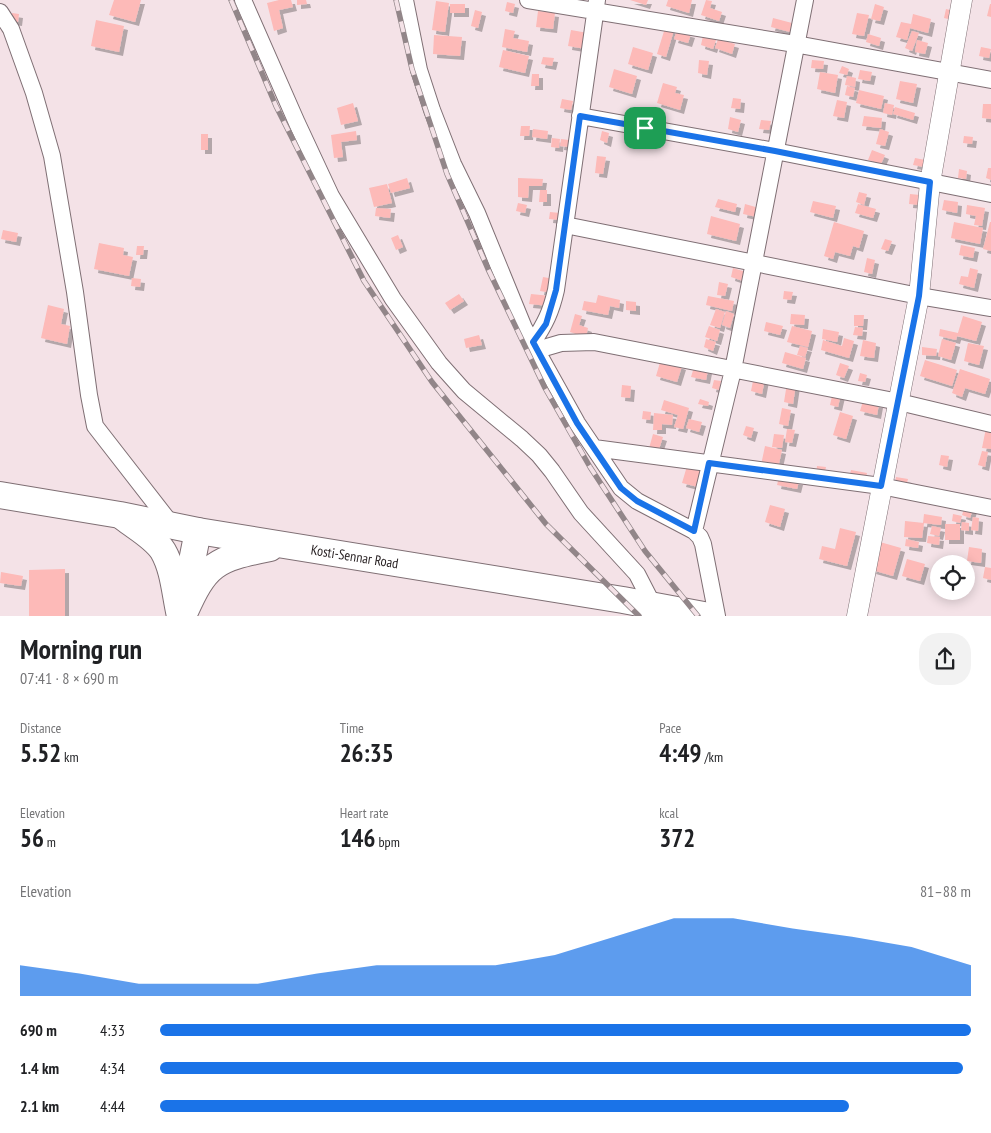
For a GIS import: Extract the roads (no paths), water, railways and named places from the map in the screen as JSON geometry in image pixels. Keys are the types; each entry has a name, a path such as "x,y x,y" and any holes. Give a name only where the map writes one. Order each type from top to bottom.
{"highway":[{"name":"Kosti-Sennar Road","path":"0,494 198,531 653,605 709,616"},
{"path":"120,515 151,539 162,551 169,567 182,615"},
{"path":"182,615 198,531"},
{"path":"182,615 200,580 212,568 227,558 286,544"}],"street":[{"path":"243,0 331,196 393,299 439,363 464,391 540,456 581,513 637,574 653,605"},
{"path":"405,0 419,70 432,110 453,164 477,213 516,312 577,423 621,488 637,501 694,531 700,537 717,616"},
{"path":"528,0 596,5 991,80"},
{"path":"694,531 733,370 804,0"},
{"path":"856,616 919,296 930,182 962,0"},
{"path":"535,346 546,324 552,306 596,5"},
{"path":"0,12 10,29 34,92 52,156 75,292 89,395 96,426 172,525"},
{"path":"580,116 775,151 991,194"},
{"path":"565,225 919,296 991,308"},
{"path":"535,346 594,342 899,402 991,424"},
{"path":"594,448 881,486 991,508"}],"railway":[{"path":"231,0 276,106 364,281 432,382 546,524 639,616"},
{"path":"396,0 412,69 447,174 488,269 545,388 590,467 645,551 698,616"}]}
